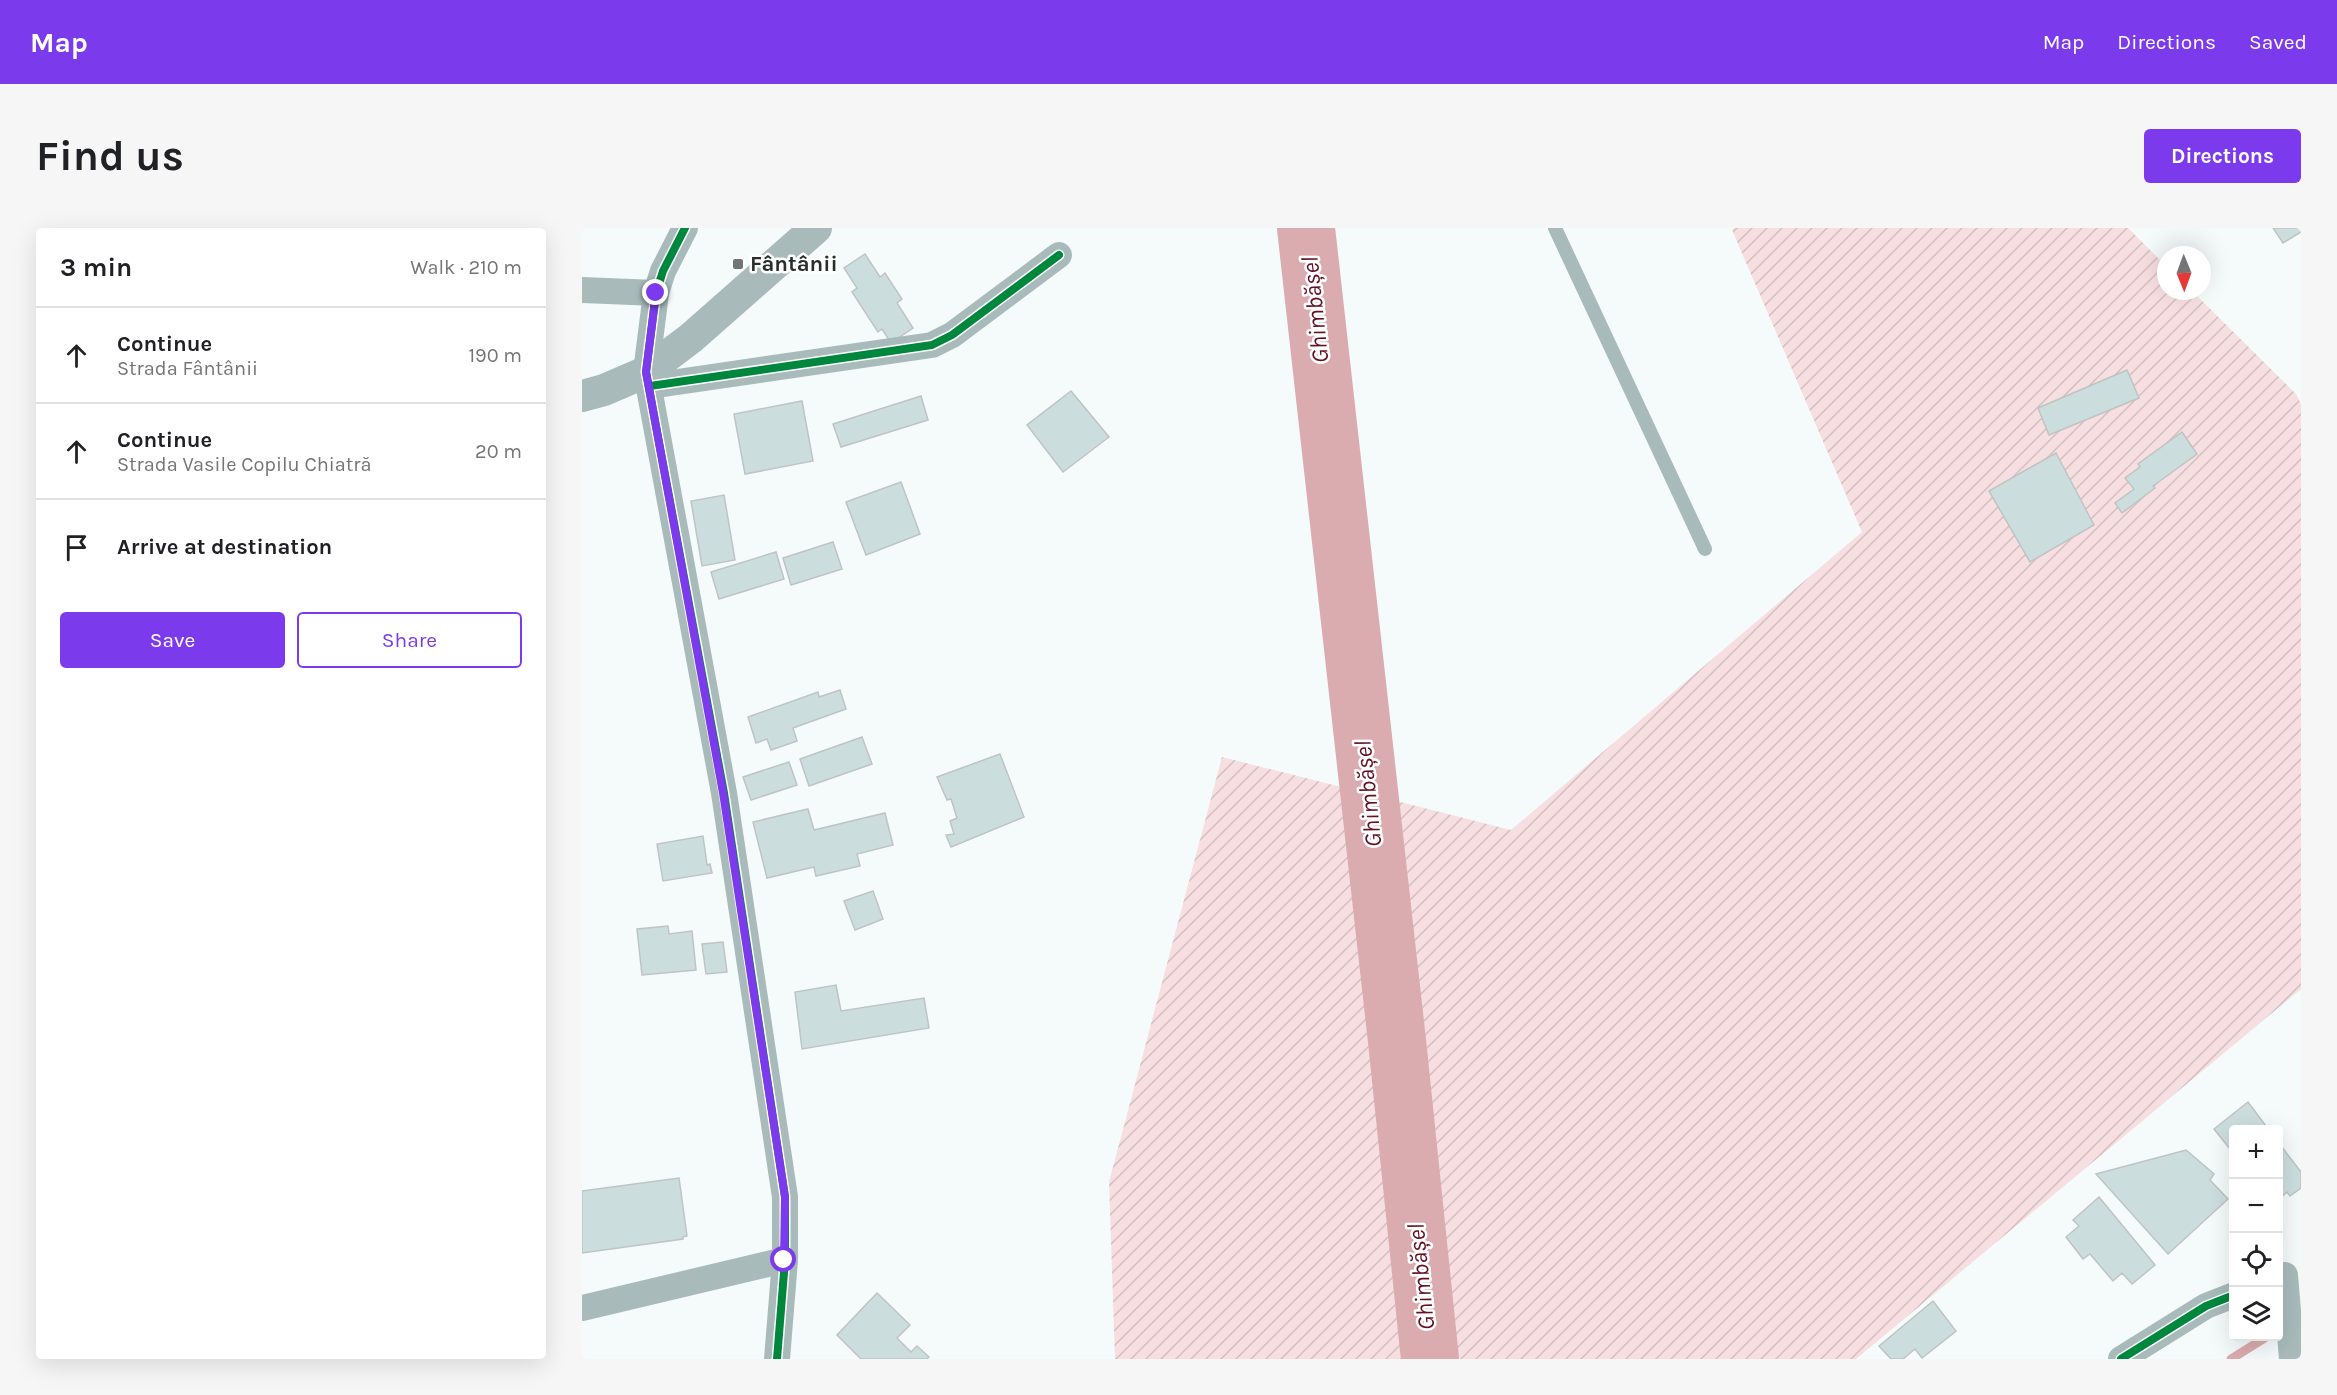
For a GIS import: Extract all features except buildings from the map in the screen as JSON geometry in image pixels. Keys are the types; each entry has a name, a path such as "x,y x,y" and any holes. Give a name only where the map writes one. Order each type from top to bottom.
{"street":[{"path":"685,228 663,271 656,293 648,379 729,828 785,1197 784,1260 777,1359"},
{"path":"648,379 816,228"},
{"path":"582,396 648,379 932,345 952,335 1059,255"},
{"path":"584,289 656,293"},
{"path":"582,1308 784,1260"},
{"path":"2288,1274 2291,1351"},
{"path":"2121,1359 2206,1306 2229,1297"}],"lane":[{"path":"1555,228 1705,549"}],"shaded area":[{"path":"1734,228 2128,228 2157,257 2157,300 2201,300 2296,394 2301,404 2301,989 1856,1359 1115,1359 1109,1182 1222,757 1511,830 1862,532 1732,230"}],"waterway":[{"name":"Ghimbășel","path":"1306,228 1397,1041 1430,1359"},
{"path":"2231,1359 2260,1341"}],"cycle path":[{"path":"685,228 663,271 656,293 646,372 724,793 785,1197 785,1260 777,1359"},
{"path":"650,386 932,345 952,335 1059,255"},
{"path":"2121,1359 2206,1306 2229,1297"}],"place":[{"name":"Fântânii","path":"738,264"}],"route":[{"path":"656,293 646,372 723,793 785,1197 784,1260"}]}
